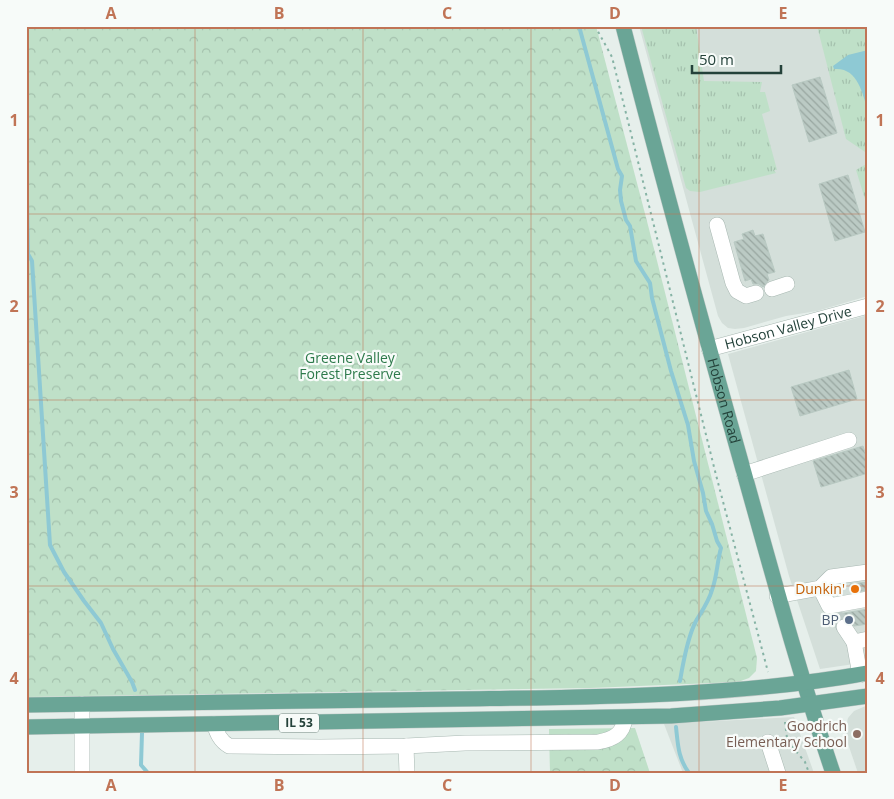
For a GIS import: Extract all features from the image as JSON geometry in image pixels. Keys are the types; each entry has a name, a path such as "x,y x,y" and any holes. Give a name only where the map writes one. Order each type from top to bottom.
{"main road":[{"name":"Hobson Road","path":"623,26 709,349 778,596 803,682 833,773"},
{"name":"IL 53","path":"26,705 595,697 735,690 864,674"},
{"name":"IL 53","path":"26,727 625,718 721,713 868,696"}],"street":[{"path":"717,225 737,292 746,296 756,293"},
{"path":"772,288 787,284"},
{"name":"Hobson Valley Drive","path":"709,349 868,306"},
{"path":"744,474 848,440"},
{"path":"778,596 820,588 831,577 868,572"},
{"path":"820,588 832,611 868,599"},
{"path":"844,627 861,641 864,674"},
{"path":"82,704 82,773"},
{"path":"214,724 218,736 229,746 406,746 465,743 598,742 613,738 621,732 624,727 625,718"},
{"path":"768,742 778,773"},
{"path":"406,746 407,773"}],"path":[{"path":"595,26 612,57 766,667"},
{"path":"784,720 787,738 805,762 809,773"}],"shaded area":[{"path":"639,26 868,26 868,296 817,311 786,316 744,328 728,328 722,323 718,316"},
{"path":"868,315 868,662 820,669 789,576 728,354"},
{"name":"Goodrich Elementary School","path":"868,705 868,773 858,773 847,741 846,727 848,718 854,711"},
{"path":"794,717 814,773 683,773 664,724"}],"green space":[{"name":"Greene Valley Forest Preserve","path":"26,26 596,26 757,658 756,671 749,678 738,682 590,688 26,697"},
{"path":"641,26 696,26 704,81 762,82 760,92 765,92 770,111 762,114 777,170 774,170 776,173 700,192 690,191 686,188"},
{"path":"817,26 868,26 868,154 846,139"},
{"path":"868,163 868,209 856,170"},
{"path":"635,728 650,773 550,773 549,729"}],"water":[{"path":"868,50 868,110 858,82 849,72 842,69 834,69 833,66 848,55"}],"building":[{"path":"820,77 837,133 809,142 792,85"},
{"path":"848,175 865,232 835,241 819,184"},
{"path":"753,230 755,236 763,234 775,272 767,274 769,280 763,287 759,284 753,284 751,279 745,281 734,242 744,239 742,234"},
{"path":"849,370 857,399 800,416 791,387"},
{"path":"863,446 868,462 868,473 821,487 813,461"},
{"path":"868,582 868,590 851,593 850,584"},
{"name":"BP","path":"868,609 868,624 854,626 849,619 843,618 838,620 835,626 827,616"}],"waterway":[{"path":"579,26 618,169 622,176 621,201 626,220 630,226 636,261 650,283 652,298 671,371 688,425 694,461 706,511 721,548 714,585 691,634 680,681"},
{"path":"26,145 28,254 32,261 50,545 64,572 101,623 135,690"},
{"path":"676,727 681,757 689,773"},
{"path":"142,733 141,765 148,773"}],"tunnel":[{"path":"835,615 844,627"}],"place":[{"name":"Dunkin'","path":"855,589"},
{"name":"BP","path":"849,620"},
{"name":"Goodrich Elementary School","path":"857,734"}]}
